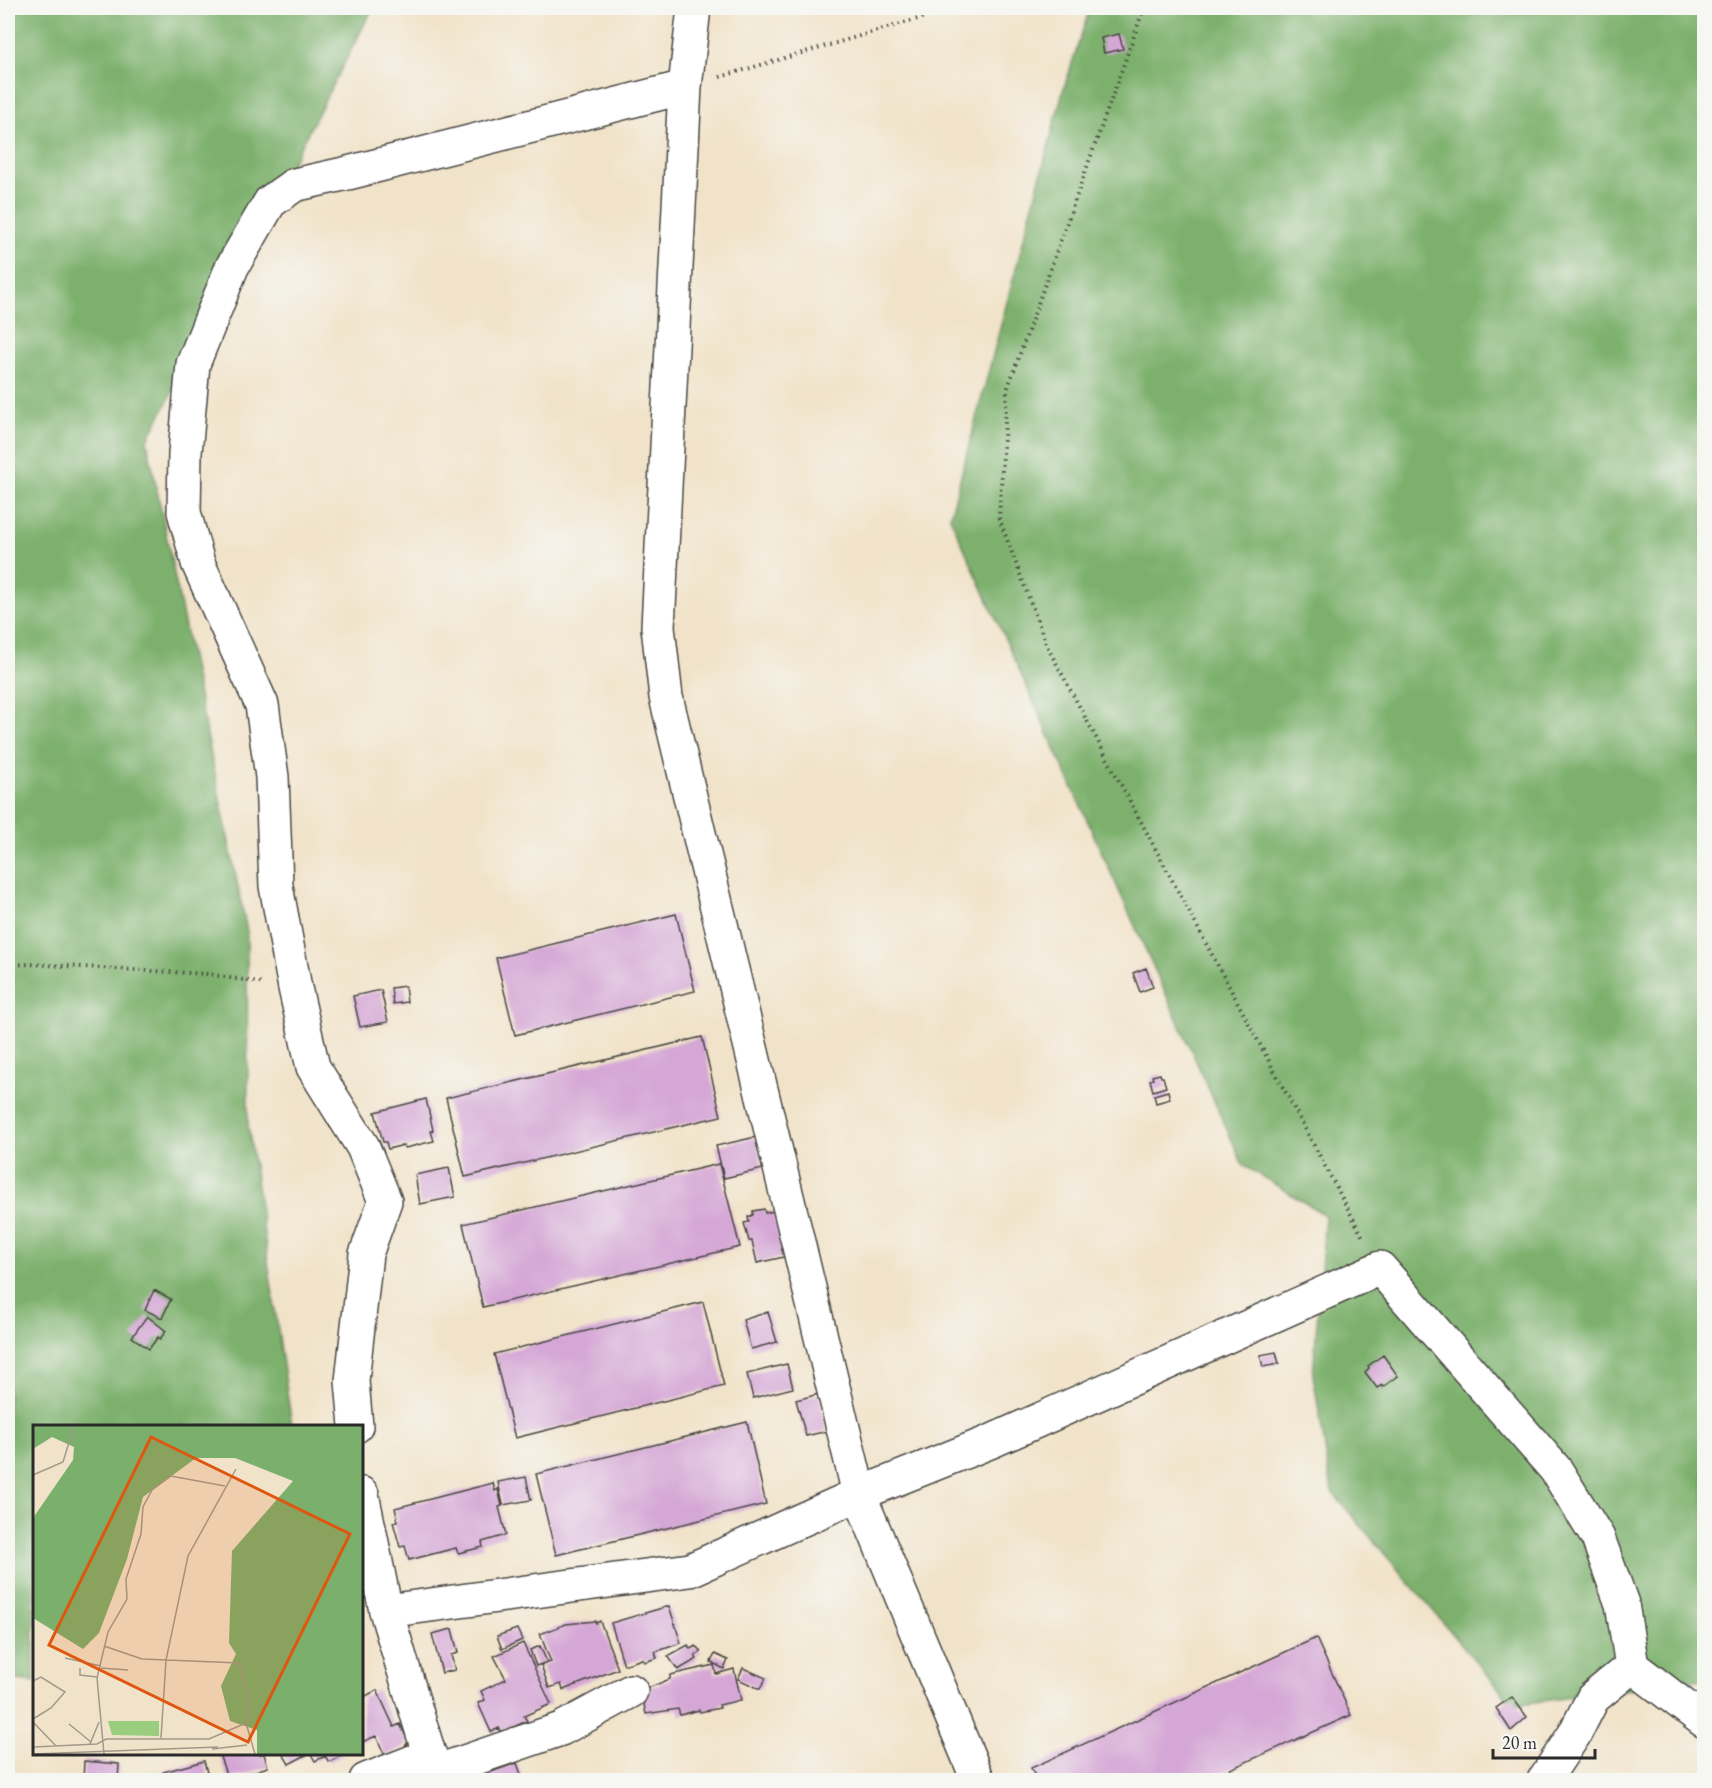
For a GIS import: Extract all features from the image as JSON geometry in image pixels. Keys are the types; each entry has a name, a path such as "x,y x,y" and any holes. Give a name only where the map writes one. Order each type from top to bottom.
{"street":[{"path":"694,8 685,87 658,627 666,697 859,1494 978,1780"},
{"path":"356,1425 352,1381 366,1254 385,1201 363,1146 313,1067 295,988 276,886 272,777 262,705 198,562 184,512 185,453 193,364 232,267 270,202 294,185 685,87"},
{"path":"386,1611 690,1570 859,1494 992,1441 1380,1268 1556,1470 1598,1538 1622,1604 1632,1666 1704,1721"},
{"path":"363,1499 386,1611 434,1769"},
{"path":"1545,1780 1574,1735 1593,1698 1632,1666"},
{"path":"366,1780 434,1769 561,1729 631,1691"}],"path":[{"path":"685,87 955,8"},
{"path":"1144,8 1006,390 999,518 1047,646 1380,1268"},
{"path":"8,965 29,964 207,974 295,988"}],"green space":[{"path":"8,8 373,8 147,441 247,931 248,1124 292,1425 33,1425 33,1682 8,1679"},
{"path":"1090,8 1704,8 1704,1679 1513,1705 1332,1492 1313,1375 1325,1215 1243,1165 950,517 1063,91"}],"building":[{"path":"1119,34 1123,49 1104,53 1101,38"},
{"path":"676,914 695,991 515,1035 496,958"},
{"path":"1146,968 1153,987 1140,992 1133,973"},
{"path":"405,986 407,1002 393,1004 391,988"},
{"path":"381,990 388,1022 360,1027 353,996"},
{"path":"702,1037 721,1116 465,1177 446,1098"},
{"path":"1160,1074 1166,1087 1153,1091 1150,1080 1153,1079 1152,1076"},
{"path":"1168,1091 1170,1099 1156,1103 1154,1095"},
{"path":"426,1099 434,1141 405,1148 404,1145 388,1149 386,1142 383,1142 375,1112"},
{"path":"756,1137 763,1169 724,1178 716,1146"},
{"path":"719,1164 740,1247 483,1307 463,1224"},
{"path":"449,1168 455,1197 420,1204 415,1175"},
{"path":"764,1209 765,1213 774,1211 784,1257 757,1263 752,1241 749,1241 744,1223 749,1222 748,1217 753,1215 753,1211"},
{"path":"154,1290 171,1299 162,1318 145,1310"},
{"path":"703,1302 724,1386 515,1438 494,1354"},
{"path":"768,1312 777,1342 751,1349 743,1320"},
{"path":"147,1316 166,1331 149,1349 132,1337"},
{"path":"1276,1352 1279,1364 1263,1367 1260,1355"},
{"path":"1383,1355 1398,1376 1383,1387 1382,1385 1377,1388 1365,1372 1368,1366"},
{"path":"787,1364 793,1388 753,1398 747,1374"},
{"path":"819,1394 827,1431 806,1436 796,1400"},
{"path":"747,1422 766,1504 556,1555 536,1474"},
{"path":"526,1477 531,1500 503,1505 498,1482"},
{"path":"493,1483 495,1491 498,1489 502,1506 499,1507 506,1535 482,1542 483,1547 458,1553 456,1548 409,1560 405,1546 400,1547 393,1522 398,1521 395,1508"},
{"path":"669,1606 681,1643 655,1652 657,1658 644,1662 642,1659 624,1665 611,1623"},
{"path":"595,1621 596,1623 600,1621 618,1669 563,1690 561,1684 549,1688 541,1665 551,1662 540,1634 566,1624"},
{"path":"452,1629 458,1653 451,1655 455,1670 442,1673 432,1634"},
{"path":"517,1629 522,1640 502,1649 497,1636"},
{"path":"1316,1638 1351,1715 1206,1780 1037,1780 1031,1768"},
{"path":"523,1643 551,1704 524,1716 527,1721 502,1732 499,1728 491,1732 478,1703 485,1700 481,1691 506,1679 494,1656"},
{"path":"688,1645 690,1649 696,1646 701,1652 695,1656 697,1659 678,1670 668,1656"},
{"path":"540,1646 547,1662 536,1666 530,1650"},
{"path":"715,1654 728,1660 724,1669 711,1662"},
{"path":"714,1665 716,1674 734,1669 741,1700 719,1705 720,1708 680,1715 678,1709 646,1714 641,1691 670,1679 670,1675"},
{"path":"743,1668 766,1678 760,1689 738,1679"},
{"path":"377,1690 394,1727 400,1724 408,1741 405,1747 385,1756 376,1736 363,1742 363,1694 364,1697"},
{"path":"1512,1697 1527,1717 1511,1731 1496,1708"},
{"path":"219,1755 264,1755 268,1767 228,1780"},
{"path":"284,1755 306,1755 289,1764"},
{"path":"312,1755 343,1755 329,1762 325,1756 315,1761"},
{"path":"84,1761 119,1764 118,1780 83,1780"},
{"path":"204,1761 209,1780 152,1780 164,1777 163,1772"},
{"path":"517,1763 523,1780 476,1780 489,1777 488,1773"}]}
